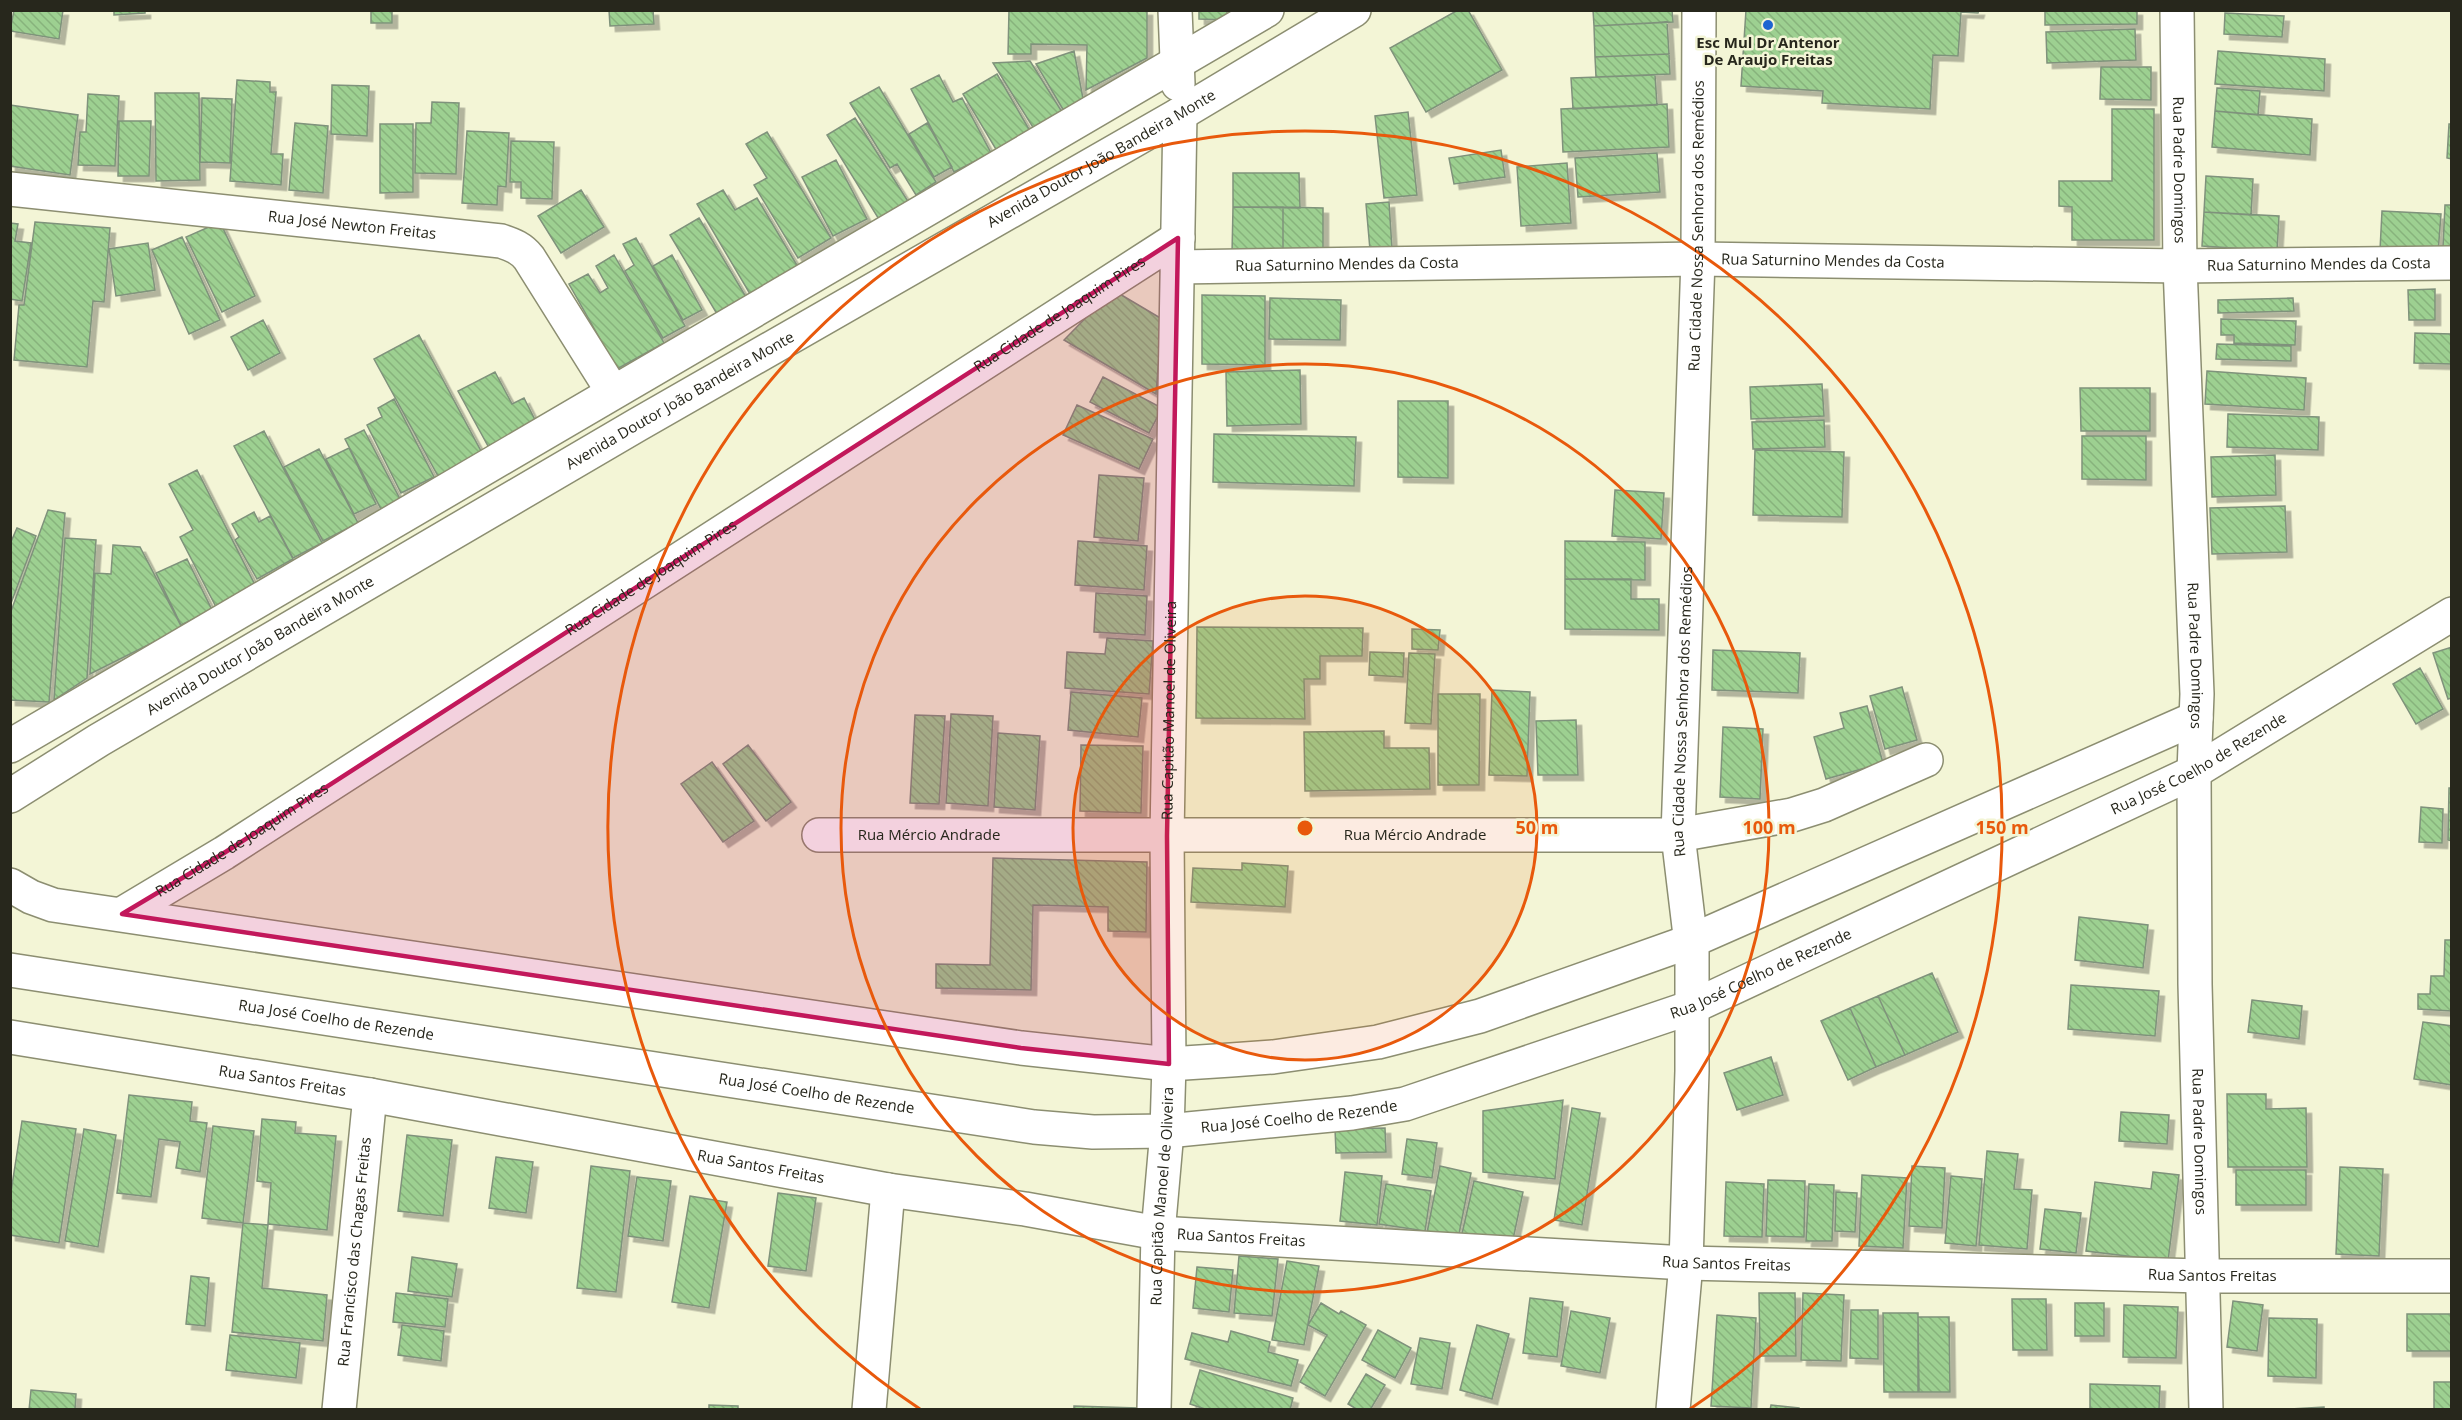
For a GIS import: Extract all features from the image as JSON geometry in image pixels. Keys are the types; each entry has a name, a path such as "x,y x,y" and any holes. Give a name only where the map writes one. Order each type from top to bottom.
{"street":[{"name":"Rua Capitão Manoel de Oliveira","path":"1154,1410 1158,1233 1167,1131 1169,1064 1167,836 1180,114 1175,10"},
{"path":"13,742 1267,10"},
{"name":"Avenida Doutor João Bandeira Monte","path":"10,796 109,734 627,431 1180,114 1354,10"},
{"name":"Rua Cidade Nossa Senhora dos Remédios","path":"1672,1410 1686,1263 1692,1007 1691,941 1678,835 1698,259 1699,10"},
{"name":"Rua Padre Domingos","path":"2177,10 2180,266 2196,718 2195,984 2206,1410"},
{"name":"Rua José Newton Freitas","path":"10,189 501,241 513,245 521,248 529,258 613,392"},
{"name":"Rua Saturnino Mendes da Costa","path":"1178,252 2180,266 2451,263"},
{"name":"Rua Cidade de Joaquim Pires","path":"122,914 224,853 1178,252"},
{"name":"Rua José Coelho de Rezende","path":"10,970 1034,1127 1093,1132 1167,1131 1352,1113 1405,1104 1692,1007 2194,772 2451,614"},
{"path":"10,885 31,897 52,905 1021,1048 1169,1064 1285,1055 1411,1035 1480,1016 1691,941 2196,718"},
{"name":"Rua Mércio Andrade","path":"819,835 1678,835 1792,815 1824,805 1926,760"},
{"name":"Rua Santos Freitas","path":"10,1037 370,1095 888,1190 1025,1209 1158,1233 1686,1263 2203,1276 2451,1276"},
{"name":"Rua Francisco das Chagas Freitas","path":"339,1410 370,1095"},
{"path":"869,1410 888,1190"}],"highlighted area":[{"path":"1178,238 1167,836 1169,1064 1021,1048 122,914 224,853"}],"building":[{"path":"14,10 63,10 59,39 10,31"},
{"path":"114,10 145,10 145,13 114,15"},
{"path":"371,10 392,10 392,23 371,23"},
{"path":"609,10 653,10 654,24 610,26"},
{"path":"1009,10 1147,10 1147,58 1086,90 1087,45 1031,44 1031,54 1008,54"},
{"path":"1199,10 1227,10 1227,20 1199,19"},
{"path":"1458,10 1468,10 1502,70 1426,112 1390,48"},
{"path":"1593,10 1672,10 1673,22 1594,26"},
{"path":"1746,10 1979,10 1978,13 1961,12 1958,56 1933,55 1930,109 1822,103 1823,91 1741,86"},
{"path":"2045,10 2137,10 2137,24 2045,25"},
{"path":"2225,13 2284,16 2282,37 2224,34"},
{"path":"1667,22 1669,54 1595,57 1594,26"},
{"path":"2135,29 2136,60 2047,63 2046,32"},
{"path":"1074,51 1084,104 1064,111 1036,64"},
{"path":"2218,51 2325,59 2324,91 2215,84"},
{"path":"1669,54 1670,74 1596,77 1595,57"},
{"path":"1030,61 1062,112 1034,129 993,63"},
{"path":"2101,67 2151,67 2151,100 2100,99"},
{"path":"997,74 1030,131 997,151 963,94"},
{"path":"939,75 953,102 962,98 991,153 954,172 911,89"},
{"path":"1655,75 1657,105 1573,109 1571,78"},
{"path":"237,80 270,82 270,92 276,92 271,154 283,154 281,185 230,181"},
{"path":"332,85 369,86 367,136 331,134"},
{"path":"879,87 936,182 916,195 897,164 890,168 850,103"},
{"path":"2217,88 2260,91 2258,115 2215,111"},
{"path":"155,93 199,93 200,180 156,181"},
{"path":"88,94 119,96 115,166 78,165 80,132 86,132"},
{"path":"202,98 232,99 230,163 200,162"},
{"path":"432,102 459,103 456,174 415,173 416,123 431,123"},
{"path":"1667,104 1669,147 1563,152 1561,109"},
{"path":"10,105 78,115 70,175 10,166"},
{"path":"2112,109 2154,109 2154,240 2072,240 2072,207 2059,206 2059,181 2112,181"},
{"path":"2215,111 2312,119 2310,155 2212,147"},
{"path":"1408,112 1417,195 1384,198 1375,116"},
{"path":"855,118 909,203 880,221 827,135"},
{"path":"119,121 151,121 149,176 118,176"},
{"path":"295,123 328,126 323,193 289,190"},
{"path":"927,123 952,167 934,177 909,134"},
{"path":"380,124 413,124 413,192 380,193"},
{"path":"2449,124 2452,124 2452,159 2447,158"},
{"path":"467,131 509,133 506,187 498,186 497,205 462,203"},
{"path":"767,132 831,238 798,258 754,185 767,178 746,144"},
{"path":"511,141 554,142 552,199 521,198 521,182 510,182"},
{"path":"1501,150 1505,177 1454,184 1449,158"},
{"path":"1657,153 1660,192 1578,197 1575,158"},
{"path":"836,160 867,219 833,236 802,177"},
{"path":"1567,163 1571,223 1521,226 1517,167"},
{"path":"1233,173 1299,173 1300,208 1233,207"},
{"path":"2206,176 2253,179 2251,215 2204,212"},
{"path":"581,190 604,227 561,253 538,216"},
{"path":"723,190 735,210 757,198 798,267 750,294 697,204"},
{"path":"1389,202 1392,249 1370,250 1366,204"},
{"path":"2445,205 2452,205 2452,247 2443,247"},
{"path":"1233,207 1283,207 1283,254 1232,254"},
{"path":"1283,207 1323,208 1323,254 1283,254"},
{"path":"2382,211 2441,214 2438,253 2380,250"},
{"path":"2204,212 2279,216 2277,251 2202,246"},
{"path":"699,218 746,297 717,314 670,235"},
{"path":"35,222 110,228 104,302 93,301 87,367 14,360 19,305 24,305"},
{"path":"220,222 255,296 222,312 186,237"},
{"path":"10,223 18,224 15,241 31,243 22,301 10,299"},
{"path":"182,237 220,320 189,334 152,250"},
{"path":"636,238 685,326 663,338 625,271 634,265 623,244"},
{"path":"148,243 155,290 116,296 109,249"},
{"path":"614,255 664,343 617,369 569,284 588,274 600,293 608,288 596,266"},
{"path":"672,255 702,310 683,320 653,266"},
{"path":"2435,289 2435,320 2409,320 2408,290"},
{"path":"1113,290 1162,319 1156,394 1064,340"},
{"path":"1202,295 1265,296 1265,365 1202,364"},
{"path":"1270,298 1341,300 1340,340 1269,339"},
{"path":"2293,298 2294,311 2218,313 2218,300"},
{"path":"2221,319 2296,321 2295,345 2234,343 2234,335 2221,335"},
{"path":"263,320 280,353 248,370 231,337"},
{"path":"2415,333 2452,334 2452,364 2414,363"},
{"path":"419,335 482,453 438,476 374,359"},
{"path":"2217,344 2291,346 2291,361 2216,359"},
{"path":"1300,370 1301,424 1227,426 1226,372"},
{"path":"2207,371 2306,378 2304,410 2205,404"},
{"path":"495,372 512,404 524,398 536,422 488,446 458,391"},
{"path":"1103,377 1162,408 1149,433 1090,402"},
{"path":"1822,384 1824,416 1751,419 1750,387"},
{"path":"2080,388 2150,388 2150,431 2081,431"},
{"path":"394,399 434,477 401,493 367,425 382,417 378,408"},
{"path":"1398,401 1448,401 1448,478 1398,477"},
{"path":"1077,405 1153,439 1139,469 1063,435"},
{"path":"2228,414 2319,417 2318,450 2227,447"},
{"path":"1824,420 1825,447 1753,449 1752,422"},
{"path":"364,430 401,501 382,511 345,439"},
{"path":"264,431 322,543 293,558 234,446"},
{"path":"1214,434 1356,437 1354,486 1213,482"},
{"path":"2082,436 2146,436 2146,480 2082,479"},
{"path":"349,448 376,504 354,514 326,459"},
{"path":"319,449 358,523 323,541 284,467"},
{"path":"1755,450 1844,452 1842,517 1753,515"},
{"path":"2275,455 2276,495 2212,497 2211,457"},
{"path":"197,470 256,587 216,607 180,537 193,530 169,484"},
{"path":"1099,475 1144,478 1138,541 1094,537"},
{"path":"1615,490 1664,493 1661,539 1612,536"},
{"path":"2285,506 2287,552 2212,554 2210,508"},
{"path":"48,510 65,513 49,702 10,700 10,614"},
{"path":"254,512 259,522 270,516 293,559 257,579 235,540 239,537 232,524"},
{"path":"17,528 36,536 10,606 10,544"},
{"path":"65,538 96,540 87,678 54,700"},
{"path":"1078,541 1147,546 1144,590 1075,585"},
{"path":"1565,541 1645,542 1645,580 1565,579"},
{"path":"113,545 140,547 182,628 90,674 95,573 111,574"},
{"path":"187,559 212,610 181,625 156,573"},
{"path":"1565,579 1631,579 1631,599 1659,599 1659,630 1565,629"},
{"path":"1096,593 1147,596 1145,635 1094,632"},
{"path":"1197,627 1363,628 1362,656 1320,656 1320,679 1304,679 1305,719 1196,718"},
{"path":"1412,629 1440,630 1438,650 1412,649"},
{"path":"1107,638 1153,641 1149,694 1065,688 1067,652 1105,654"},
{"path":"2452,647 2452,698 2448,699 2433,653"},
{"path":"1713,650 1800,653 1798,693 1712,690"},
{"path":"1370,652 1404,653 1403,677 1369,675"},
{"path":"1409,653 1435,654 1431,724 1405,723"},
{"path":"2420,668 2443,709 2416,724 2393,684"},
{"path":"1902,687 1917,740 1885,749 1870,696"},
{"path":"1492,690 1530,692 1527,776 1489,775"},
{"path":"1071,692 1142,698 1138,737 1068,730"},
{"path":"1438,694 1480,694 1479,785 1438,785"},
{"path":"1867,706 1883,763 1826,779 1814,737 1844,728 1840,713"},
{"path":"951,714 993,716 988,806 946,803"},
{"path":"915,715 945,716 939,804 910,803"},
{"path":"1576,720 1578,775 1538,775 1536,721"},
{"path":"1723,727 1763,729 1760,799 1720,797"},
{"path":"1384,731 1384,748 1429,748 1430,789 1305,791 1304,732"},
{"path":"998,733 1040,736 1035,810 994,807"},
{"path":"748,745 791,802 766,821 723,764"},
{"path":"1081,745 1143,746 1141,813 1080,811"},
{"path":"712,762 754,821 723,842 681,784"},
{"path":"2449,788 2452,788 2452,841 2448,840"},
{"path":"2421,807 2443,809 2442,843 2419,842"},
{"path":"993,858 1147,862 1146,932 1108,931 1108,907 1033,905 1031,990 936,988 936,964 990,965"},
{"path":"1242,863 1288,866 1285,907 1191,902 1193,868 1242,870"},
{"path":"2079,917 2148,925 2143,968 2075,960"},
{"path":"2445,940 2452,940 2452,1011 2418,1009 2418,994 2430,994 2431,976 2444,976"},
{"path":"1932,973 1958,1032 1905,1055 1878,996"},
{"path":"2071,985 2159,991 2155,1036 2068,1029"},
{"path":"1878,996 1905,1055 1876,1067 1850,1008"},
{"path":"2252,1000 2302,1006 2299,1039 2248,1032"},
{"path":"1850,1008 1876,1067 1848,1080 1821,1021"},
{"path":"2423,1022 2452,1026 2452,1085 2414,1079"},
{"path":"1771,1057 1783,1095 1737,1110 1724,1073"},
{"path":"2227,1094 2266,1094 2266,1109 2306,1108 2307,1167 2228,1167"},
{"path":"129,1095 192,1102 190,1121 207,1123 200,1172 176,1168 180,1142 159,1139 151,1197 117,1193"},
{"path":"1563,1100 1555,1179 1483,1172 1483,1111"},
{"path":"1572,1108 1600,1113 1582,1225 1554,1220"},
{"path":"2121,1112 2169,1115 2167,1144 2119,1141"},
{"path":"262,1119 296,1122 295,1133 336,1136 327,1230 268,1224 271,1183 257,1181"},
{"path":"22,1121 76,1129 59,1243 10,1235 10,1198"},
{"path":"213,1126 254,1131 243,1223 202,1218"},
{"path":"1385,1128 1386,1152 1336,1153 1335,1129"},
{"path":"84,1129 116,1135 98,1247 65,1241"},
{"path":"407,1135 452,1140 443,1216 398,1211"},
{"path":"1407,1139 1437,1143 1432,1178 1402,1174"},
{"path":"1987,1151 2018,1154 2014,1189 2032,1190 2027,1249 1979,1245"},
{"path":"496,1157 533,1162 526,1213 489,1208"},
{"path":"591,1166 630,1171 616,1292 577,1288"},
{"path":"1440,1166 1471,1173 1458,1239 1427,1233"},
{"path":"1912,1166 1945,1168 1942,1228 1909,1226"},
{"path":"2340,1167 2383,1169 2379,1256 2336,1254"},
{"path":"2236,1170 2306,1170 2306,1205 2236,1205"},
{"path":"1345,1172 1382,1176 1377,1225 1340,1221"},
{"path":"2153,1172 2179,1175 2168,1261 2086,1251 2095,1182 2151,1189"},
{"path":"1862,1175 1907,1178 1903,1248 1859,1246"},
{"path":"1951,1176 1982,1179 1976,1246 1945,1243"},
{"path":"637,1177 671,1181 663,1241 628,1236"},
{"path":"1768,1180 1805,1181 1804,1237 1766,1236"},
{"path":"1474,1181 1523,1192 1511,1249 1461,1238"},
{"path":"1726,1182 1764,1184 1762,1237 1724,1236"},
{"path":"1386,1184 1431,1191 1425,1231 1379,1224"},
{"path":"1809,1184 1834,1185 1832,1241 1806,1241"},
{"path":"1836,1192 1857,1193 1855,1232 1835,1231"},
{"path":"778,1193 816,1198 806,1271 768,1266"},
{"path":"690,1196 727,1202 709,1308 672,1302"},
{"path":"2045,1209 2081,1213 2076,1253 2040,1249"},
{"path":"243,1223 268,1225 262,1288 327,1295 323,1341 232,1332"},
{"path":"1239,1256 1278,1259 1272,1316 1234,1313"},
{"path":"412,1257 457,1264 452,1297 408,1291"},
{"path":"1287,1261 1319,1266 1304,1345 1272,1340"},
{"path":"1197,1267 1233,1270 1229,1312 1193,1308"},
{"path":"191,1276 209,1278 205,1326 186,1324"},
{"path":"396,1293 448,1299 445,1327 393,1322"},
{"path":"1759,1293 1795,1293 1796,1356 1760,1356"},
{"path":"1803,1293 1844,1295 1841,1361 1801,1360"},
{"path":"1530,1298 1563,1302 1557,1357 1523,1353"},
{"path":"2012,1299 2046,1299 2047,1350 2013,1350"},
{"path":"2233,1301 2263,1305 2257,1351 2227,1347"},
{"path":"1321,1303 1339,1314 1341,1311 1366,1325 1325,1396 1300,1382 1327,1335 1308,1325"},
{"path":"2075,1303 2104,1303 2104,1336 2075,1336"},
{"path":"2124,1305 2178,1307 2176,1358 2123,1357"},
{"path":"1851,1310 1878,1310 1878,1359 1850,1358"},
{"path":"1571,1311 1610,1318 1600,1373 1561,1366"},
{"path":"1883,1313 1918,1313 1918,1392 1884,1392"},
{"path":"2407,1314 2452,1314 2452,1351 2407,1351"},
{"path":"1717,1315 1756,1318 1751,1408 1711,1406"},
{"path":"1918,1317 1949,1317 1950,1392 1919,1392"},
{"path":"2269,1318 2317,1319 2316,1378 2268,1376"},
{"path":"402,1325 444,1331 441,1361 398,1355"},
{"path":"1477,1325 1509,1334 1492,1399 1460,1390"},
{"path":"1378,1330 1411,1348 1395,1378 1362,1360"},
{"path":"1231,1331 1270,1342 1268,1352 1298,1360 1291,1386 1185,1359 1192,1333 1228,1342"},
{"path":"230,1335 300,1343 296,1378 226,1370"},
{"path":"1420,1338 1450,1343 1442,1389 1411,1384"},
{"path":"1200,1370 1293,1398 1290,1410 1208,1410 1190,1404"},
{"path":"1366,1374 1385,1385 1370,1410 1358,1410 1348,1404"},
{"path":"2434,1382 2452,1382 2452,1410 2434,1410"},
{"path":"2090,1384 2160,1386 2159,1410 2090,1410"},
{"path":"31,1390 76,1394 75,1410 29,1410"},
{"path":"709,1405 738,1406 738,1410 709,1410"},
{"path":"1771,1405 1799,1408 1799,1410 1770,1410"},
{"path":"1074,1406 1138,1408 1138,1410 1074,1410"},
{"path":"2324,1407 2324,1410 2274,1410 2290,1409"}],"place":[{"name":"Esc Mul Dr Antenor De Araujo Freitas","path":"1768,25"}]}
